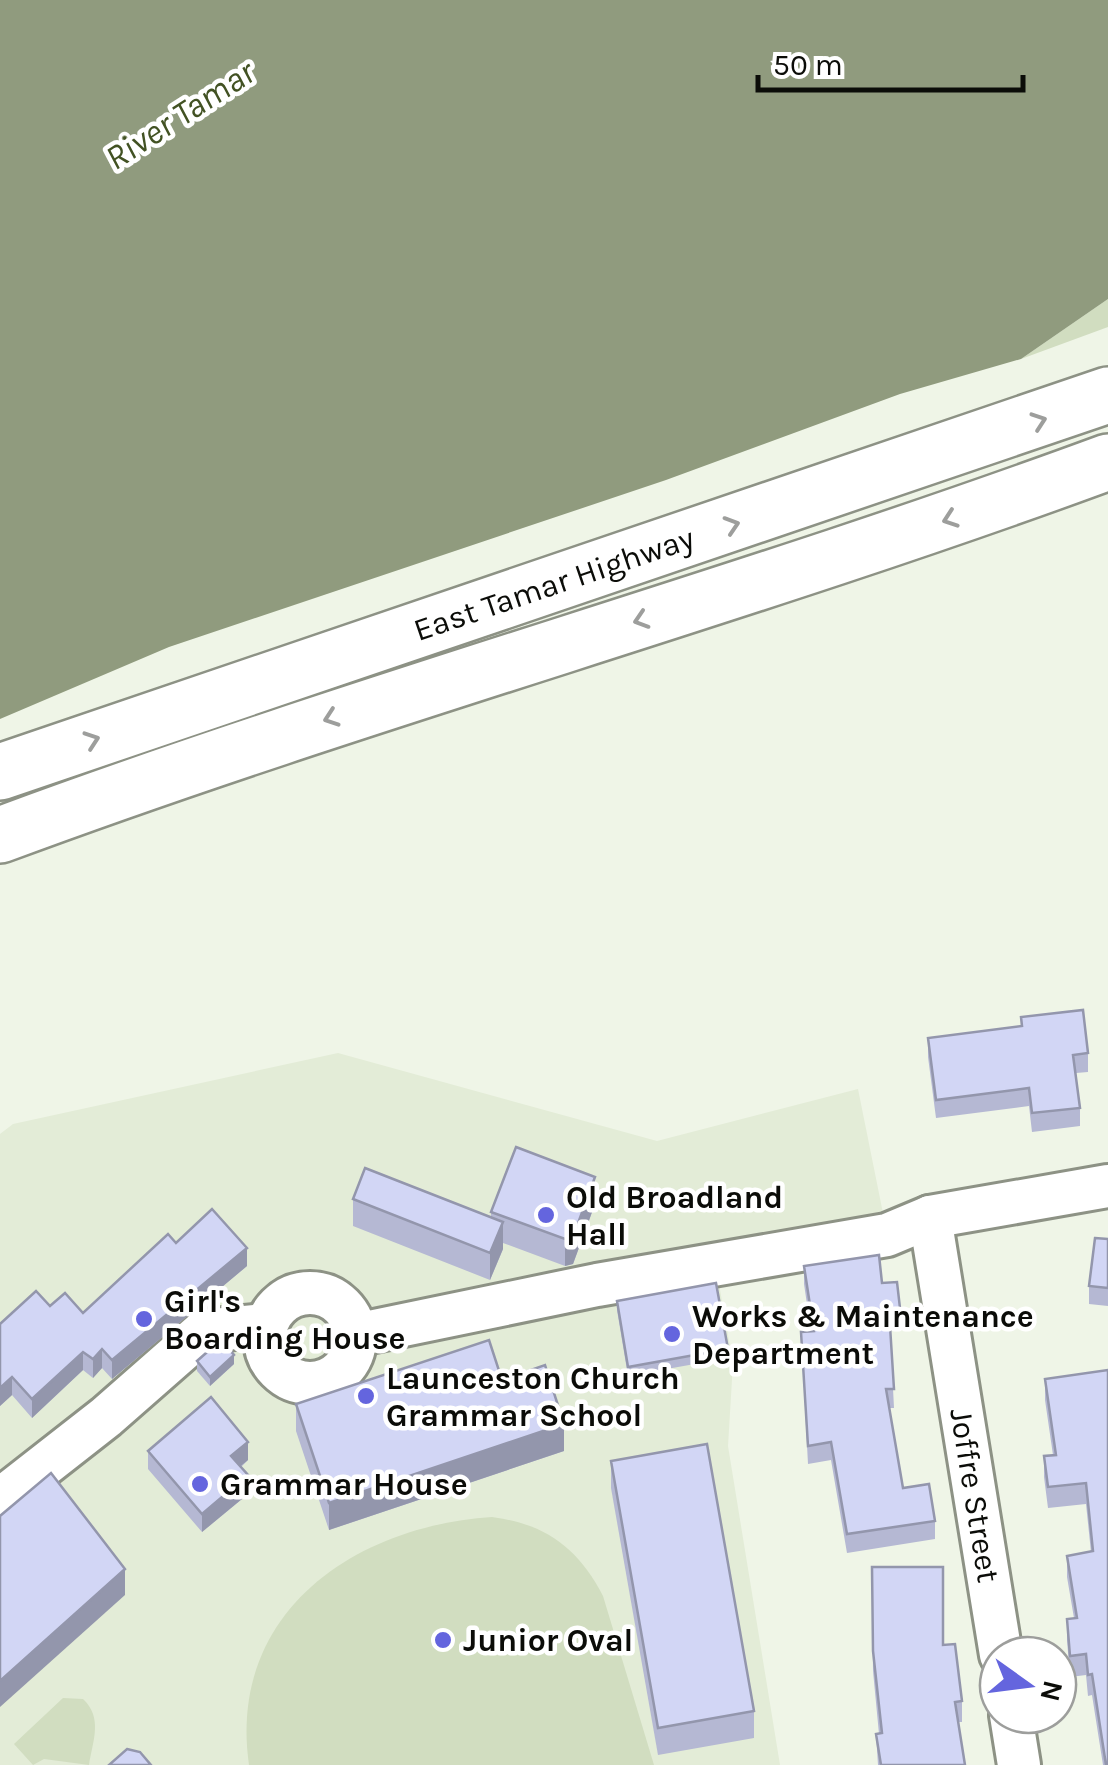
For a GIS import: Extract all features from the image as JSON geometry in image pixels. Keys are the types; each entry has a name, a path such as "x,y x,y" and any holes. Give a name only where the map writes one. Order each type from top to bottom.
{"highway":[{"name":"East Tamar Highway","path":"0,772 1108,395"},
{"name":"East Tamar Highway","path":"0,835 402,694 825,562 1108,462"}],"street":[{"path":"355,1336 611,1283 887,1235 930,1217 1108,1186"},
{"name":"Joffre Street","path":"930,1217 998,1635"},
{"path":"322,1294 345,1309 355,1336 348,1363 326,1380 312,1383 284,1376 274,1366 264,1339 266,1325 272,1312 294,1295 322,1294"},
{"path":"0,1500 106,1417 204,1331 266,1325"},
{"path":"1014,1735 1019,1765"}],"shaded area":[{"path":"1108,299 1108,327 1021,359"},
{"name":"Launceston Church Grammar School","path":"338,1053 657,1141 858,1089 890,1248 719,1284 733,1363 728,1446 780,1765 0,1765 0,1134 13,1124"},
{"name":"Junior Oval","path":"492,1517 544,1532 571,1552 593,1579 603,1596 654,1765 249,1765 248,1711 258,1663 280,1622 311,1587 349,1559 393,1538 441,1524"},
{"path":"63,1698 83,1699 93,1714 95,1730 89,1765 44,1759 33,1765 14,1744"}],"water":[{"name":"River Tamar","path":"0,0 1108,0 1108,299 1021,359 900,394 666,480 169,647 0,719"}],"building":[{"path":"1083,1010 1088,1053 1073,1055 1080,1108 1032,1113 1029,1088 936,1100 928,1038 1022,1026 1021,1017"},
{"path":"516,1147 595,1177 573,1237 565,1239 491,1212"},
{"path":"365,1168 503,1222 490,1253 353,1199"},
{"name":"Girl's Boarding House","path":"212,1209 247,1248 112,1360 102,1349 93,1359 83,1352 32,1399 12,1377 0,1388 0,1324 36,1291 50,1306 65,1293 83,1313 168,1234 176,1243"},
{"path":"1095,1238 1108,1239 1108,1288 1089,1286"},
{"path":"879,1255 882,1283 897,1282 900,1308 889,1310 894,1389 886,1389 903,1488 929,1484 935,1521 847,1534 831,1442 808,1446 801,1332 814,1331 804,1266"},
{"name":"Works & Maintenance Department","path":"716,1283 728,1349 628,1367 617,1301"},
{"path":"489,1340 502,1380 545,1365 564,1424 329,1503 296,1404"},
{"path":"225,1344 234,1355 210,1377 197,1361 214,1346"},
{"path":"1108,1370 1108,1765 1092,1674 1088,1675 1086,1654 1078,1655 1078,1635 1068,1635 1067,1619 1077,1618 1067,1556 1093,1551 1086,1483 1048,1487 1044,1456 1056,1455 1045,1379"},
{"name":"Grammar House","path":"211,1397 248,1442 231,1456 248,1475 202,1514 148,1451"},
{"path":"707,1444 754,1711 658,1728 611,1461"},
{"path":"51,1473 125,1569 0,1681 0,1516"},
{"path":"872,1567 943,1567 943,1645 955,1644 962,1701 955,1702 965,1765 881,1765 876,1734 882,1733 873,1651"},
{"path":"127,1749 140,1752 151,1765 109,1765"}],"place":[{"name":"Old Broadland Hall","path":"546,1215"},
{"name":"Girl's Boarding House","path":"144,1319"},
{"name":"Works & Maintenance Department","path":"672,1334"},
{"name":"Launceston Church Grammar School","path":"366,1396"},
{"name":"Grammar House","path":"200,1484"},
{"name":"Junior Oval","path":"443,1640"}]}
